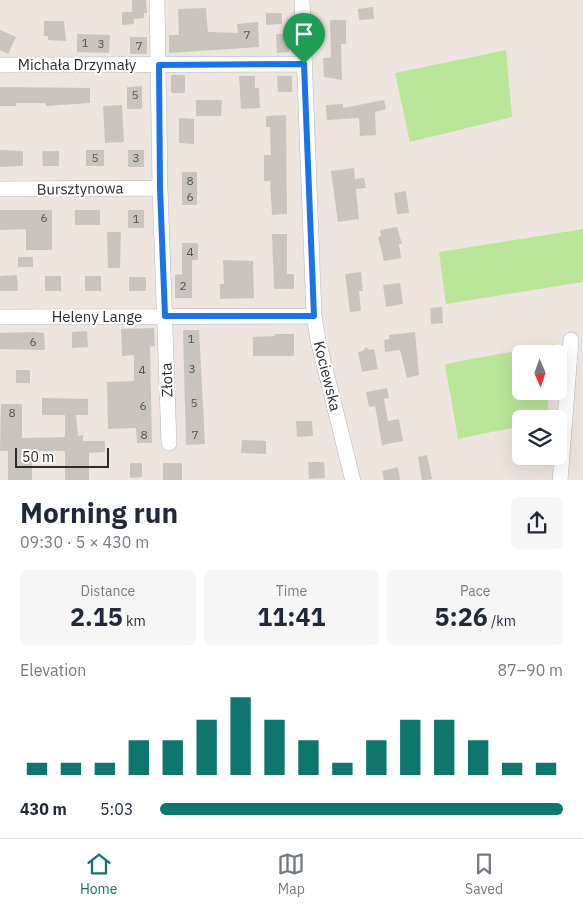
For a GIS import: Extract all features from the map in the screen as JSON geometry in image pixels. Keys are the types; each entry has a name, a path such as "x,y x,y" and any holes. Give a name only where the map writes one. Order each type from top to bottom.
{"street":[{"name":"Złota","path":"157,0 160,188 169,443"},
{"name":"Kociewska","path":"302,0 314,316 318,340 353,480"},
{"name":"Michała Drzymały","path":"0,65 304,64"},
{"name":"Bursztynowa","path":"0,189 160,188"},
{"name":"Heleny Lange","path":"0,317 314,316"},
{"path":"560,480 571,340"}],"green space":[{"path":"506,50 512,117 410,142 395,73"},
{"path":"583,229 583,282 446,304 439,252"},
{"path":"512,352 512,400 548,400 548,410 512,410 512,428 458,439 445,364"}],"building":[{"path":"132,0 146,0 147,13 144,13 144,18 134,19 134,24 122,25 122,12 132,12"},
{"path":"373,7 374,19 359,20 358,9"},
{"path":"206,8 208,32 238,33 237,24 258,22 259,47 169,53 169,35 179,35 178,9"},
{"path":"266,13 282,13 282,24 266,25"},
{"path":"330,20 346,20 346,44 341,44 342,80 324,77 323,58 331,58"},
{"path":"44,21 64,21 66,41 48,40 48,36 44,36"},
{"path":"0,30 16,37 8,54 0,50"},
{"path":"77,34 110,35 109,53 77,52"},
{"path":"276,34 289,34 289,52 277,53"},
{"path":"130,37 147,37 147,54 130,54"},
{"path":"171,75 185,75 185,93 171,93"},
{"path":"239,76 255,76 255,88 259,88 260,108 241,109"},
{"path":"277,76 292,76 292,92 278,92"},
{"path":"142,86 142,109 127,109 127,87"},
{"path":"0,87 90,88 90,103 46,106 46,103 16,103 16,106 0,106"},
{"path":"196,100 222,100 221,116 196,116"},
{"path":"384,100 386,109 375,112 376,135 360,136 359,118 327,120 326,105 343,104 343,108"},
{"path":"122,105 124,142 105,143 103,106"},
{"path":"286,115 287,214 272,215 270,181 264,181 264,155 271,155 270,127 266,127 266,116"},
{"path":"179,118 194,119 194,144 179,143"},
{"path":"0,150 23,151 23,166 0,167"},
{"path":"86,150 104,150 104,166 86,166"},
{"path":"128,150 144,150 144,167 128,167"},
{"path":"42,151 59,151 59,166 43,166"},
{"path":"354,168 355,179 364,178 366,188 356,189 359,219 338,222 331,171"},
{"path":"182,172 197,172 197,205 182,205"},
{"path":"406,191 409,213 397,214 394,193"},
{"path":"0,210 52,210 52,250 26,250 26,229 0,230"},
{"path":"75,210 100,210 100,225 75,225"},
{"path":"128,210 144,210 144,228 128,228"},
{"path":"397,227 402,244 399,244 401,258 384,261 378,237 381,236 380,230"},
{"path":"107,232 121,232 120,268 108,268"},
{"path":"272,234 287,234 287,274 294,274 294,289 274,289"},
{"path":"182,243 198,243 198,260 192,260 192,298 175,298 175,275 182,274"},
{"path":"18,257 33,257 33,267 18,267"},
{"path":"223,260 253,261 254,298 220,299 220,284 224,284"},
{"path":"361,272 363,291 359,291 361,311 350,312 345,274"},
{"path":"17,275 18,291 0,291 0,276"},
{"path":"45,276 61,276 61,291 45,291"},
{"path":"85,276 101,276 101,291 85,291"},
{"path":"129,277 146,277 146,291 129,291"},
{"path":"400,283 403,304 386,307 383,285"},
{"path":"442,307 443,323 431,324 430,308"},
{"path":"154,328 155,346 150,347 152,443 137,443 136,428 108,429 107,382 134,381 134,355 122,356 121,329"},
{"path":"183,330 199,330 205,444 186,445"},
{"path":"87,331 88,347 72,348 72,332"},
{"path":"415,332 419,375 407,378 400,350 385,352 384,340 389,339 389,335"},
{"path":"0,333 44,333 45,350 0,349"},
{"path":"275,334 294,334 294,356 253,356 253,337 275,336"},
{"path":"366,347 369,350 374,349 378,369 362,372 358,352 363,351"},
{"path":"16,370 30,370 30,383 16,383"},
{"path":"387,388 389,398 384,399 388,421 399,419 403,441 382,445 375,406 369,407 366,392"},
{"path":"42,398 88,399 88,415 76,415 78,436 83,435 83,441 105,441 105,452 89,453 89,480 65,480 65,451 32,451 32,480 8,480 8,451 0,451 1,404 22,404 22,438 65,437 65,415 42,415"},
{"path":"296,421 312,421 313,436 297,437"},
{"path":"242,440 266,441 266,454 241,453"},
{"path":"427,455 432,479 422,480 418,457"},
{"path":"308,462 324,462 325,478 309,479"},
{"path":"130,463 142,463 142,477 130,478"},
{"path":"163,463 182,463 182,480 163,480"},
{"path":"398,467 400,480 384,480 382,471"}],"route":[{"path":"304,64 314,316 165,316 160,188 159,65 304,64"}]}
